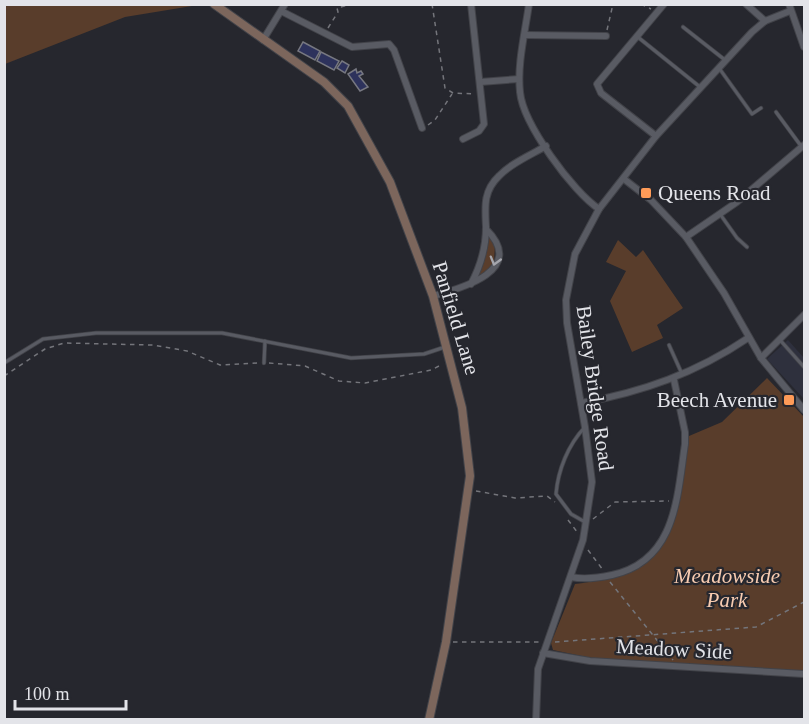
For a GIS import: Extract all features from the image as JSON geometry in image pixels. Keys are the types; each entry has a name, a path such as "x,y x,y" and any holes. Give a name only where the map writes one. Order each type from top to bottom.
{"street":[{"name":"Panfield Lane","path":"214,4 338,94 359,123 390,182 434,297 462,408 469,490 446,642 429,720"},
{"path":"263,40 283,12 285,4"},
{"path":"463,139 478,131 484,124 471,4"},
{"path":"529,4 519,79 522,102 566,177 586,201 599,209"},
{"path":"656,136 601,93 597,84 639,38 664,4"},
{"path":"746,4 765,21"},
{"path":"790,8 804,47"},
{"name":"Bailey Bridge Road","path":"536,720 536,685 543,653 587,523 591,482 585,427 567,323 566,300 575,254 599,209 656,136 718,66 765,21 790,8"},
{"path":"283,12 356,47 389,44 394,50 422,128"},
{"path":"525,35 606,36"},
{"path":"480,82 519,79"},
{"path":"471,284 483,255 486,229 484,202 492,183 503,172 546,146"},
{"path":"686,237 720,214 803,146"},
{"path":"624,179 651,200 686,237 720,286 748,339 804,410"},
{"path":"434,297 487,277 496,263 498,248 493,235 486,229"},
{"path":"761,358 803,318"},
{"path":"581,403 674,380 721,357 748,339"},
{"path":"570,577 580,579 607,576 635,568 656,550 669,530 676,501 685,432 674,380"},
{"name":"Meadow Side","path":"543,653 590,662 804,674"}],"lane":[{"path":"683,27 725,60"},
{"path":"639,38 700,87"},
{"path":"718,66 752,114 761,108"},
{"path":"776,112 803,146"},
{"path":"720,214 737,238 747,247"},
{"path":"4,363 43,339 73,334 222,333 351,358 424,354 447,346"},
{"path":"780,340 804,367"},
{"path":"264,363 265,341"},
{"path":"669,345 682,376"},
{"path":"585,427 577,435 558,474 556,494 571,514 587,523"}],"path":[{"path":"325,33 338,12 337,6 352,4"},
{"path":"432,4 445,88 453,93 481,94"},
{"path":"606,36 613,4"},
{"path":"641,4 657,14"},
{"path":"422,128 435,120 453,93"},
{"path":"4,376 45,349 64,343 153,345 187,351 220,365 264,363 305,366 339,381 365,383 431,370 451,360"},
{"path":"469,490 515,498 547,496 559,503"},
{"path":"587,523 615,502 676,501"},
{"path":"567,518 607,576 679,667"},
{"path":"446,642 546,642 756,627 804,602"}],"shaded area":[{"path":"788,340 804,358 804,399 767,359"}],"green space":[{"path":"4,5 198,5 125,17 5,64"},
{"path":"490,237 495,245 494,263 480,278 478,274 486,254 486,238"},
{"path":"618,240 636,257 643,250 683,308 657,325 663,338 632,352 610,301 626,271 606,262"},
{"name":"Meadowside Park","path":"767,378 804,417 804,673 591,658 553,650 551,643 575,584 609,578 635,568 654,555 666,539 675,519 681,495 689,436 722,422"}],"building":[{"path":"303,42 320,51 315,60 298,51"},
{"path":"321,52 339,61 334,70 317,61"},
{"path":"342,61 349,65 345,73 337,68"},
{"path":"356,69 357,73 361,71 363,74 359,76 368,87 360,91 348,74"}],"place":[{"name":"Queens Road","path":"646,193"},
{"name":"Beech Avenue","path":"789,400"}]}
